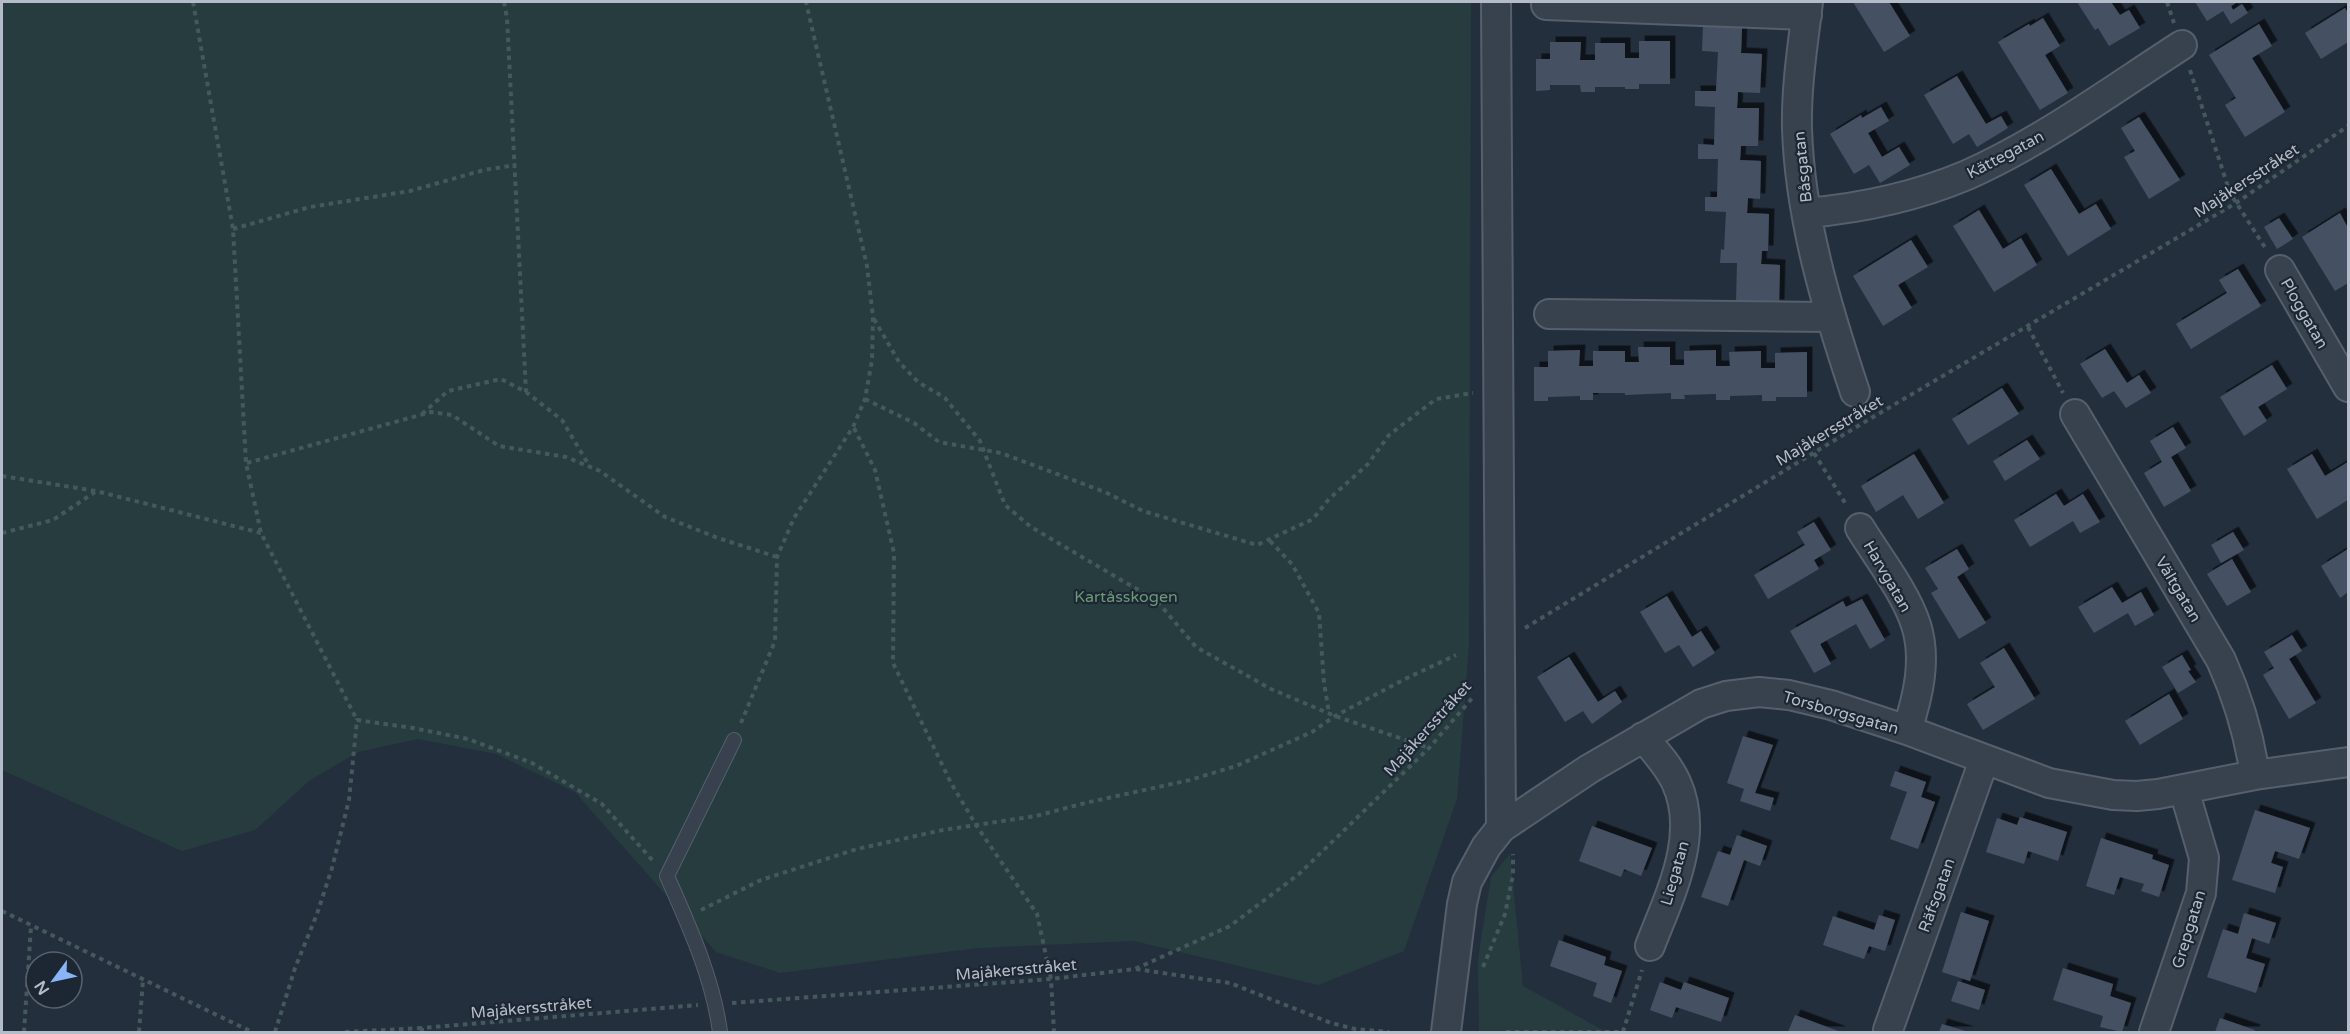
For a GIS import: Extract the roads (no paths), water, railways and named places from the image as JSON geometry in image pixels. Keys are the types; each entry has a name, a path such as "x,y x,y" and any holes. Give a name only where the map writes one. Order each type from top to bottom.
{"street":[{"path":"1497,2 1501,828"},
{"name":"Båsgatan","path":"1546,5 1807,8 1799,75 1797,129 1807,213 1830,317 1855,392"},
{"name":"Kättegatan","path":"1807,213 1881,203 1966,175 2030,142 2182,45"},
{"name":"Ploggatan","path":"2280,270 2349,387"},
{"path":"1549,315 1830,317"},
{"name":"Vältgatan","path":"2075,414 2221,660 2244,717 2255,775"},
{"name":"Harvgatan","path":"1860,528 1909,608 1919,637 1921,656 1918,690 1907,730"},
{"name":"Torsborgsgatan","path":"1446,1032 1458,930 1467,882 1486,847 1501,828 1589,769 1643,737 1701,704 1726,696 1759,692 1800,697 1907,730 2049,783 2084,791 2137,796 2184,790 2255,775 2349,762"},
{"name":"Liegatan","path":"1643,737 1662,759 1675,780 1685,812 1684,850 1670,896 1650,946"},
{"name":"Räfsgatan","path":"1888,1030 1984,759"},
{"name":"Grepgatan","path":"2154,1032 2197,907 2202,883 2204,858 2184,790"}],"lane":[{"path":"720,1032 716,1004 686,919 667,876 734,740"}],"park label":[{"name":"Kartåsskogen","path":"1126,596"}]}
